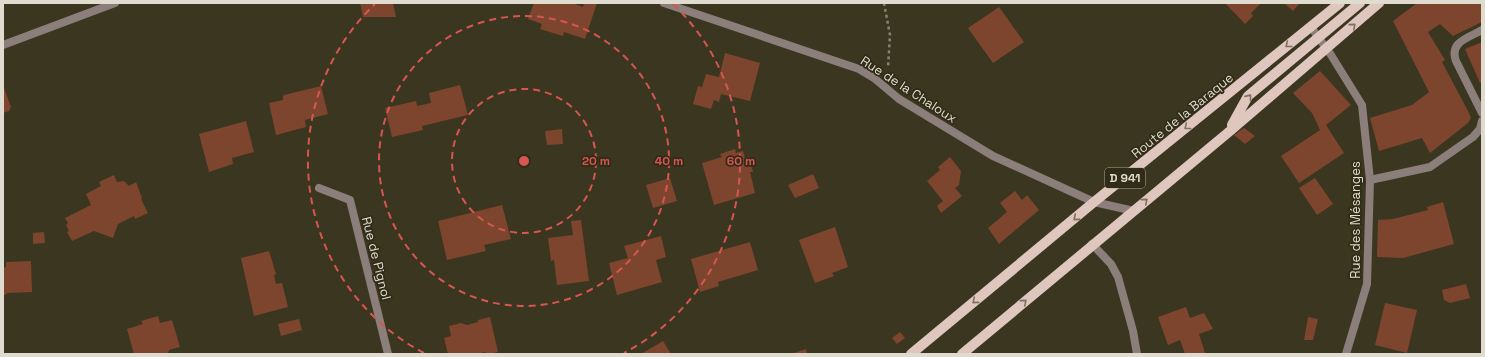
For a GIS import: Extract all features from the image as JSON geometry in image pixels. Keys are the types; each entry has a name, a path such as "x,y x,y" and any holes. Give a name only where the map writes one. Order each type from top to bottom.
{"main road":[{"name":"Route de la Baraque","path":"911,354 1094,202 1340,3"},
{"name":"Route de la Baraque","path":"1230,130 1248,96 1360,3"},
{"name":"D 941","path":"1326,49 1379,3"},
{"name":"Route de la Baraque","path":"962,354 1326,49"}],"street":[{"path":"3,45 115,3"},
{"name":"Rue de la Chaloux","path":"664,3 859,69 874,78 900,99 993,156 1094,202 1134,211"},
{"name":"Rue des Mésanges","path":"1311,27 1362,105 1370,180 1367,284 1346,354"},
{"path":"1482,30 1458,43 1454,53 1456,61 1482,112"},
{"path":"1370,180 1430,167 1473,137 1480,129 1482,121"},
{"name":"Rue de Pignol","path":"319,188 350,200 388,354"},
{"path":"1092,244 1111,264 1118,276 1133,331 1137,354"}],"path":[{"path":"884,3 890,35 887,89"}],"building":[{"path":"360,3 393,3 396,17 363,17"},
{"path":"534,3 575,3 583,7 584,3 597,3 585,39 564,32 563,36 540,29 542,24 528,19"},
{"path":"1225,3 1261,3 1251,13 1253,16 1245,24"},
{"path":"1284,3 1300,3 1293,11"},
{"path":"1417,3 1482,3 1482,22 1453,36 1440,24 1428,32 1445,60 1442,62 1471,118 1468,123 1430,153 1422,138 1379,151 1370,118 1412,105 1429,92 1393,21"},
{"path":"999,7 1024,42 993,63 968,28"},
{"path":"1482,42 1482,82 1480,83 1465,49"},
{"path":"725,53 760,63 750,101 721,94 719,102 714,100 711,109 693,104 698,86 702,87 706,74 719,77"},
{"path":"1320,71 1351,105 1326,125 1344,153 1299,183 1281,156 1320,130 1312,113 1293,93"},
{"path":"3,85 11,107 9,111 3,113"},
{"path":"460,85 468,115 422,126 423,130 392,137 385,108 416,101 417,106 431,103 429,93"},
{"path":"321,86 328,114 305,120 306,127 276,135 269,103 283,100 284,95"},
{"path":"246,121 254,152 232,158 233,164 209,172 199,134"},
{"path":"1244,128 1255,136 1245,144 1234,135"},
{"path":"562,129 563,144 547,145 545,131"},
{"path":"735,149 736,153 743,151 745,158 749,157 753,172 750,172 755,193 714,205 702,163 722,157 720,154"},
{"path":"950,157 961,171 959,185 955,188 962,196 941,213 937,206 943,201 927,181 940,170 938,167"},
{"path":"813,174 819,188 795,198 788,185"},
{"path":"114,175 117,182 124,181 129,186 136,182 142,198 141,199 148,213 135,219 134,216 118,224 113,238 94,231 72,241 67,232 69,231 66,225 68,223 65,218 91,205 86,194 101,186 99,182"},
{"path":"670,178 677,201 653,208 646,185"},
{"path":"1315,178 1333,204 1317,215 1299,188"},
{"path":"1015,191 1022,200 1027,195 1039,210 999,244 988,228 1007,212 1000,203"},
{"path":"1443,202 1454,244 1403,258 1377,257 1378,220 1393,219 1428,210 1427,207"},
{"path":"502,205 511,239 484,245 486,251 447,260 438,221"},
{"path":"581,220 589,281 557,285 554,260 551,261 548,238 573,235 571,221"},
{"path":"835,227 848,267 832,273 834,276 815,283 799,240"},
{"path":"44,232 45,243 33,244 33,233"},
{"path":"661,236 666,257 656,260 662,282 617,295 609,263 628,258 624,246"},
{"path":"750,242 758,270 718,282 719,286 700,292 691,259"},
{"path":"269,251 276,274 274,275 276,284 282,283 288,307 254,316 241,258"},
{"path":"31,261 32,292 8,293 3,296 3,268 6,267 6,262"},
{"path":"1466,284 1470,298 1450,303 1444,300 1442,290"},
{"path":"1385,303 1417,310 1407,353 1375,345"},
{"path":"1186,307 1190,318 1204,313 1213,329 1199,334 1205,353 1185,354 1180,340 1168,345 1158,317"},
{"path":"158,316 160,323 172,320 180,347 169,350 168,354 134,354 127,329 143,324 141,321"},
{"path":"490,317 498,352 489,354 486,354 485,352 477,354 448,354 444,338 451,336 449,326 461,323 467,325"},
{"path":"1308,317 1318,319 1313,340 1304,340"},
{"path":"299,319 302,330 281,336 278,324"},
{"path":"900,332 905,338 897,344 892,338"},
{"path":"663,341 671,354 641,354"},
{"path":"806,349 807,354 791,354"}]}
